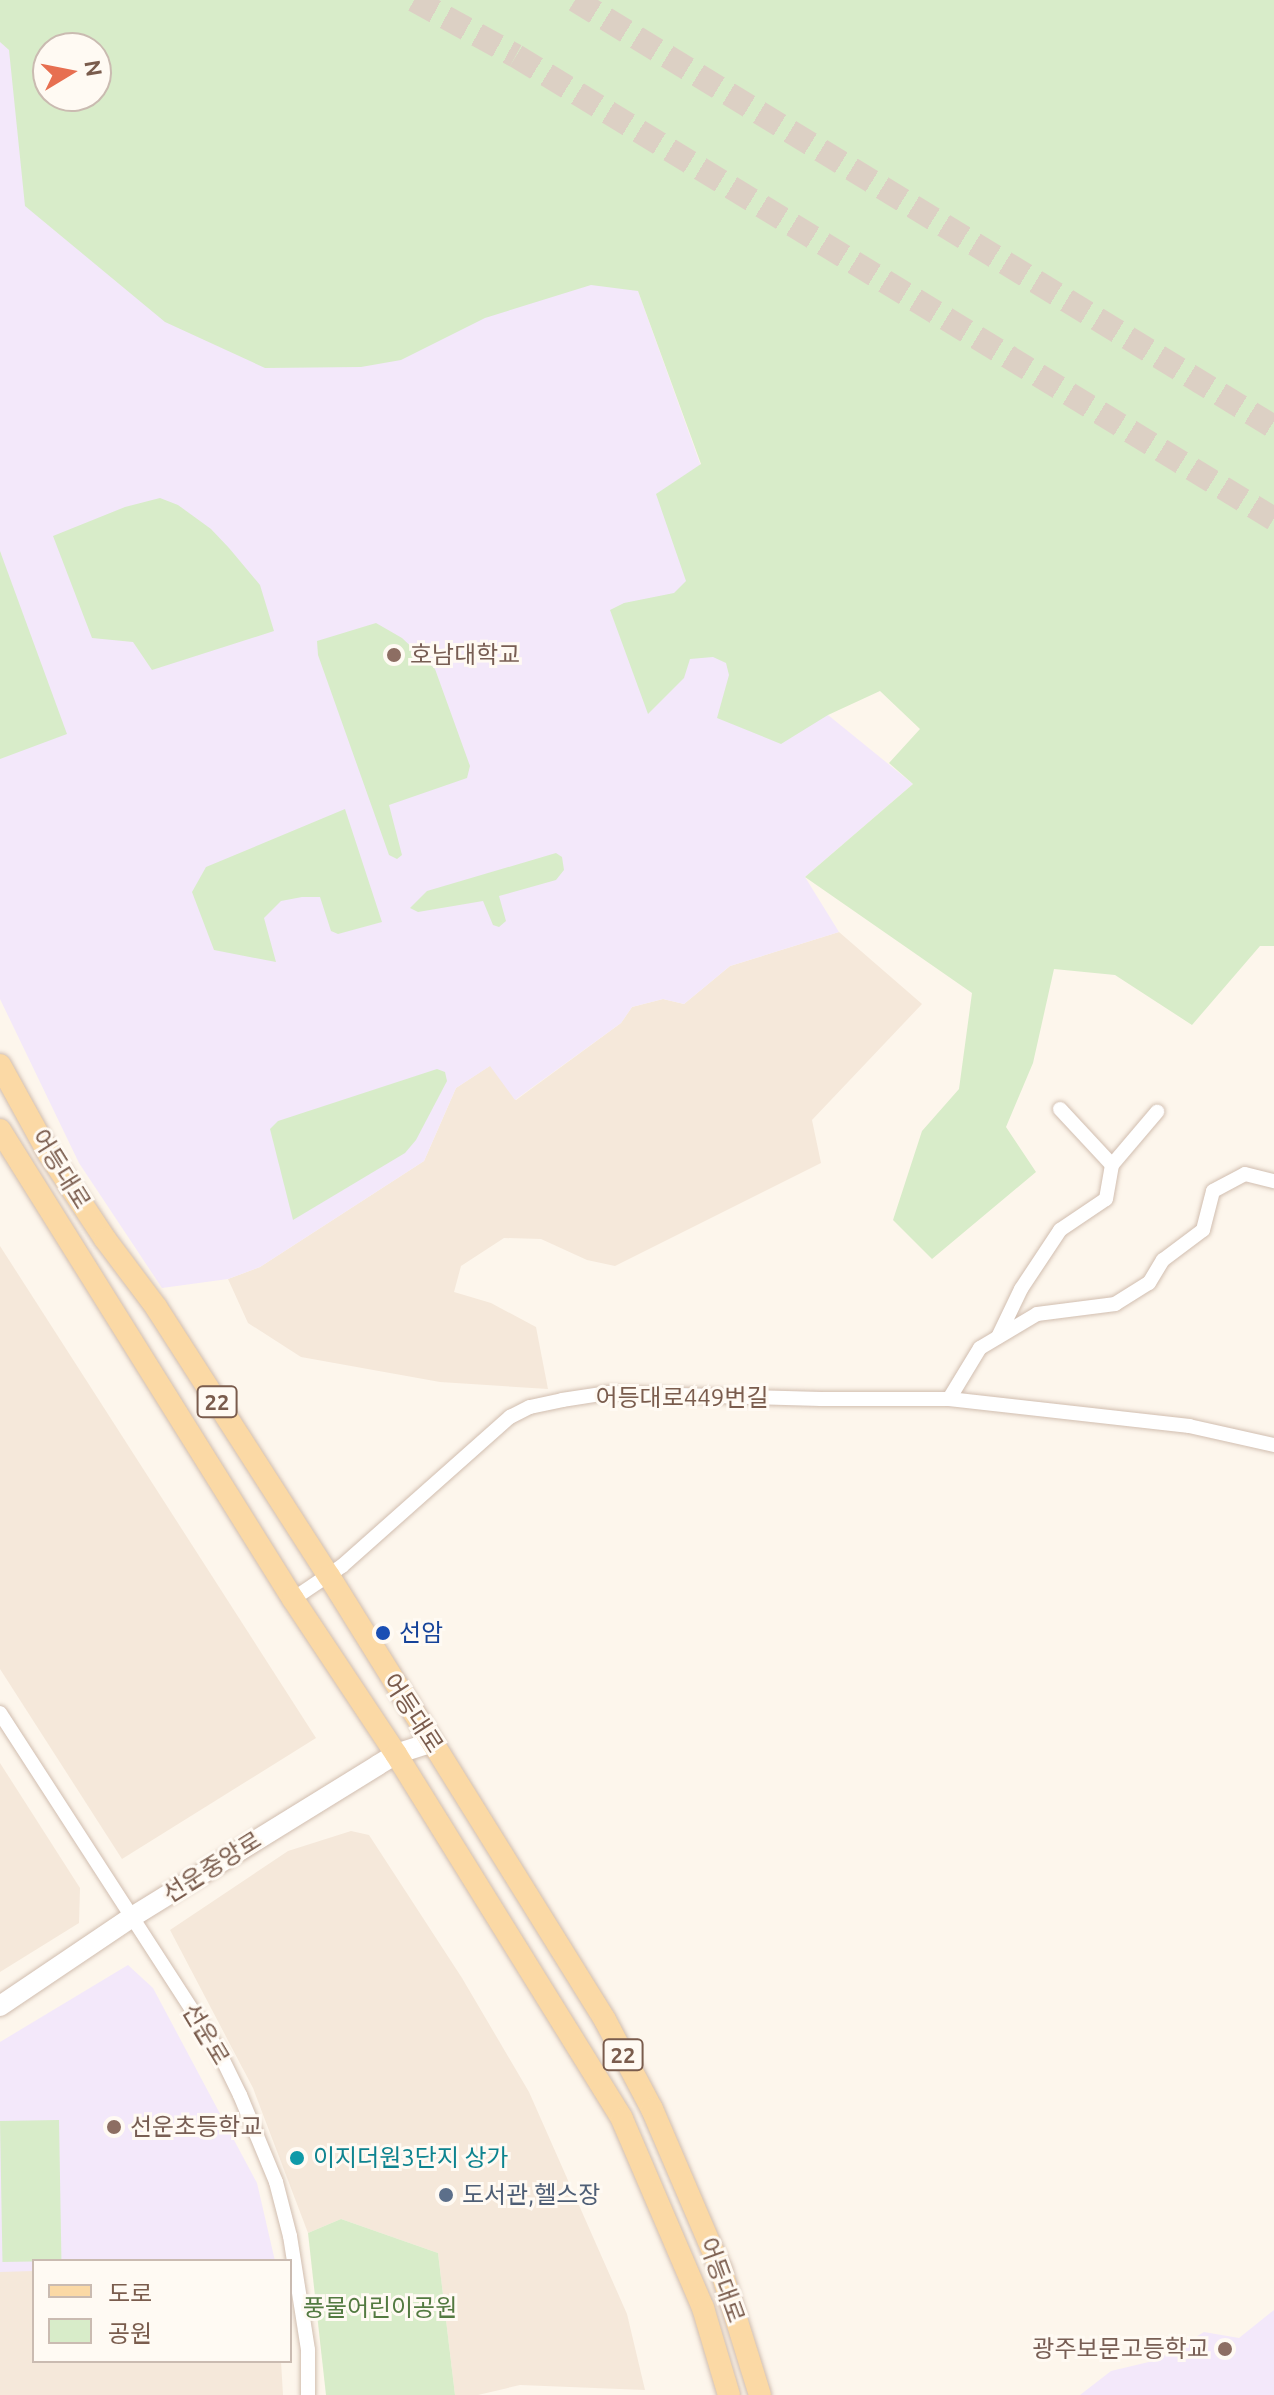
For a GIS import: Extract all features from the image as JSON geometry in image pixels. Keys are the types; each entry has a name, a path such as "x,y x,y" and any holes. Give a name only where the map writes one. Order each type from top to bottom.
{"main road":[{"name":"어등대로","path":"0,1065 49,1154 105,1239 156,1307 329,1576 605,2020 652,2109 721,2270 760,2395"},
{"name":"어등대로","path":"0,1130 293,1599 396,1754 622,2119 703,2308 729,2395"}],"street":[{"path":"1060,1109 1112,1165"},
{"path":"998,1337 1021,1289 1060,1230 1106,1199 1112,1165 1157,1112"},
{"path":"949,1399 980,1348 1037,1314 1115,1304 1149,1283 1163,1260 1203,1230 1213,1191 1245,1174 1274,1181"},
{"name":"어등대로449번길","path":"293,1599 329,1576 510,1417 530,1407 608,1393 949,1399 1189,1426 1274,1445"},
{"name":"선운로","path":"0,1713 219,2052 271,2168 297,2274 308,2350 308,2395"},
{"name":"선운중앙로","path":"0,2006 132,1917 396,1754 432,1742"}],"shaded area":[{"name":"호남대학교","path":"0,0 70,32 32,32 32,112 112,112 112,51 638,291 747,594 828,715 913,784 805,877 839,932 730,966 684,1004 663,999 632,1007 621,1023 515,1100 490,1066 456,1088 424,1161 260,1267 228,1279 162,1288 79,1163 0,999"},
{"path":"839,932 922,1004 812,1120 821,1163 615,1266 587,1260 541,1239 504,1238 461,1266 454,1292 491,1303 536,1327 548,1389 440,1382 301,1357 248,1323 228,1279 260,1267 424,1161 456,1088 491,1065 516,1100 621,1023 632,1007 663,999 684,1004 730,966"},
{"path":"0,1246 316,1738 122,1859 0,1669"},
{"path":"0,1763 80,1888 79,1923 0,1972"},
{"path":"351,1831 369,1835 462,1978 529,2092 627,2314 645,2390 520,2385 478,2395 455,2395 438,2253 341,2219 308,2233 253,2088 170,1930 288,1851"},
{"name":"선운초등학교","path":"128,1965 153,1988 257,2183 275,2259 32,2259 32,2271 0,2272 0,2042"},
{"path":"0,2271 32,2271 32,2363 281,2363 283,2395 0,2395"},
{"name":"광주보문고등학교","path":"1274,2310 1274,2395 1080,2395 1111,2371 1157,2360 1204,2332 1239,2338"}],"green space":[{"path":"0,0 1274,0 1274,946 1260,946 1192,1025 1115,975 1054,969 1033,1063 1006,1127 1036,1172 932,1259 893,1220 922,1131 959,1089 972,993 805,877 913,784 889,763 920,729 880,691 828,715 781,744 717,718 729,675 726,663 713,657 690,659 684,678 648,714 610,610 624,603 674,593 686,581 656,494 701,464 638,291 591,285 485,318 401,360 361,367 265,368 165,322 25,206 9,50 0,42"},
{"path":"160,498 178,505 211,529 229,548 260,585 274,631 152,670 133,642 92,638 53,536 125,507"},
{"path":"0,551 67,734 0,759"},
{"path":"376,623 402,638 435,669 470,766 467,778 389,805 402,855 397,859 389,855 318,655 317,641"},
{"path":"345,809 382,922 338,934 331,931 320,897 302,897 281,901 264,918 276,962 214,950 192,892 206,867"},
{"path":"556,853 562,857 564,870 556,880 499,896 506,921 499,927 493,925 483,901 418,912 410,908 427,891"},
{"path":"437,1069 445,1072 447,1081 416,1140 405,1153 293,1220 270,1129 278,1121"},
{"path":"59,2120 61,2259 2,2262 0,2121"},
{"name":"풍물어린이공원","path":"341,2219 438,2253 455,2395 326,2395 308,2233"}],"tunnel":[{"path":"414,0 516,56 1274,519"},
{"path":"575,0 1274,427"}],"place":[{"name":"호남대학교","path":"394,655"},
{"name":"선암","path":"383,1633"},
{"name":"선운초등학교","path":"114,2127"},
{"name":"이지더원3단지 상가","path":"297,2158"},
{"name":"도서관,헬스장","path":"446,2195"},
{"name":"광주보문고등학교","path":"1225,2349"}]}
